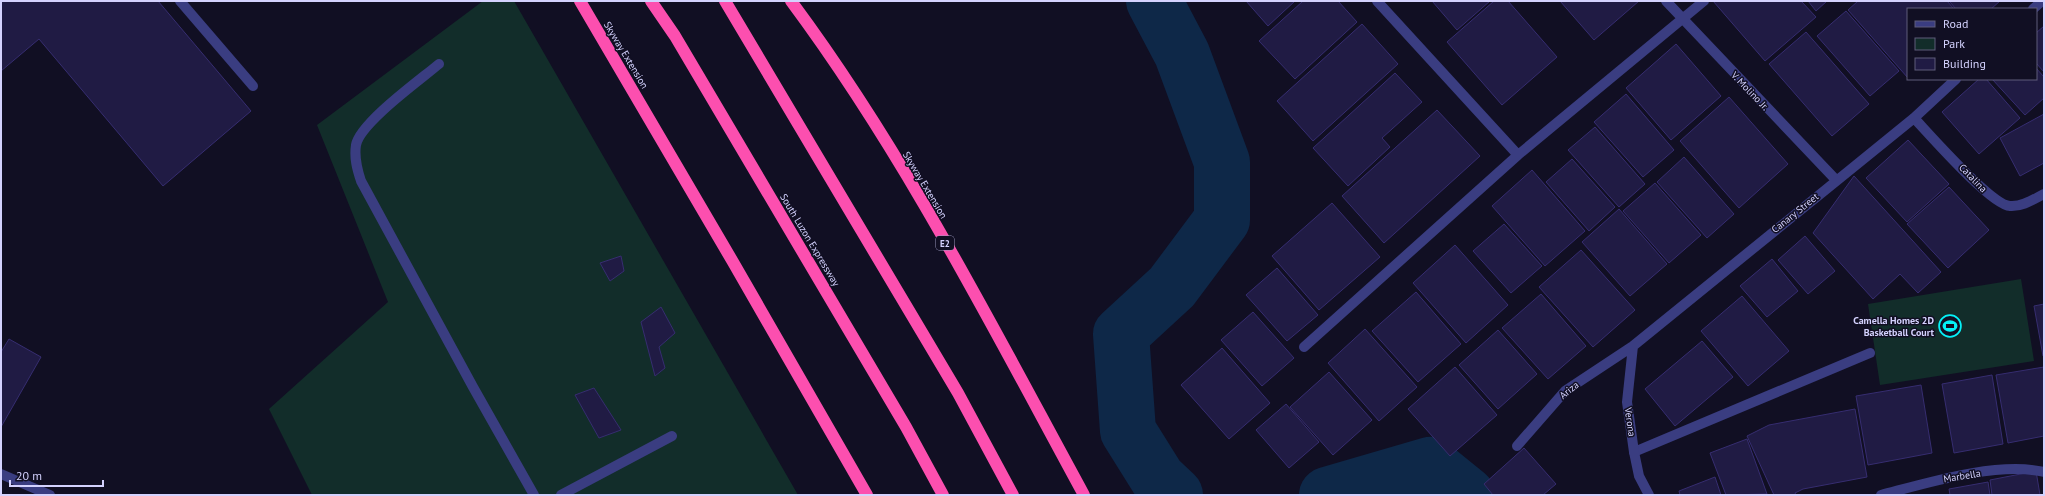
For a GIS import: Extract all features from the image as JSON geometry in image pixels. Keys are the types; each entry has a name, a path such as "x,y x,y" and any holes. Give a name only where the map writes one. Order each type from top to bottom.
{"highway":[{"name":"Skyway Extension","path":"580,1 867,495"},
{"name":"South Luzon Expressway","path":"651,1 675,36 906,427 944,495"},
{"path":"725,1 958,393 1013,495"},
{"name":"Skyway Extension","path":"791,1 815,34 882,136 964,274 1084,495"}],"street":[{"path":"180,1 253,86"},
{"path":"1377,1 1518,155"},
{"name":"V. Molino Jr.","path":"1666,1 1683,21 1836,180"},
{"path":"1304,347 1518,155 1683,21 1704,1"},
{"path":"2034,8 2042,1"},
{"path":"439,64 368,124 356,144 355,164 361,181 372,202 534,495"},
{"name":"Canary Street","path":"1633,346 1914,118 1955,80"},
{"name":"Catalina","path":"1914,118 1991,197 2008,206 2019,206 2044,194"},
{"name":"Ariza","path":"1517,446 1565,391 1633,346"},
{"name":"Verona","path":"1633,346 1627,402 1639,476 1649,495"},
{"path":"1634,452 1870,353"},
{"path":"561,495 672,436"},
{"name":"Marbella","path":"1881,495 1953,477 2028,468 2044,472"},
{"path":"1,474 50,495"}],"green space":[{"path":"483,1 514,1 798,495 312,495 269,409 388,302 317,125"},
{"name":"Camella Homes 2D Basketball Court","path":"2021,279 2034,361 1880,385 1868,304"}],"building":[{"path":"1,1 158,1 251,111 163,186 39,39 1,71"},
{"path":"1246,1 1295,1 1268,26"},
{"path":"1303,1 1338,1 1357,22 1295,79 1259,41"},
{"path":"1432,1 1490,1 1457,30"},
{"path":"1494,1 1508,1 1557,57 1502,105 1447,42"},
{"path":"1560,1 1639,1 1594,40"},
{"path":"1713,1 1801,1 1816,17 1765,61"},
{"path":"1808,1 1827,1 1816,11"},
{"path":"1858,1 1947,1 1953,8 1907,8 1907,77 1848,10"},
{"path":"1949,1 2000,1 1992,8 1955,8"},
{"path":"1846,11 1899,71 1870,96 1817,36"},
{"path":"1362,24 1398,64 1313,141 1277,101"},
{"path":"2044,26 2044,72 2037,64 2037,32"},
{"path":"1806,32 1869,104 1832,136 1769,64"},
{"path":"1676,44 1721,96 1671,140 1626,88"},
{"path":"2037,69 2044,77 2044,98 2025,115 1993,80 2037,80"},
{"path":"1395,73 1422,102 1382,138 1390,147 1348,186 1313,148"},
{"path":"1978,80 1987,80 2020,118 1979,154 1942,112"},
{"path":"1626,94 1674,150 1643,177 1594,122"},
{"path":"1729,97 1788,164 1739,208 1680,141"},
{"path":"1437,110 1480,156 1384,243 1342,196"},
{"path":"2044,114 2044,163 2020,176 2000,138"},
{"path":"1595,127 1645,184 1619,207 1568,150"},
{"path":"1908,140 1949,184 1907,222 1866,178"},
{"path":"1684,157 1734,214 1707,238 1657,182"},
{"path":"1572,159 1615,207 1589,231 1546,182"},
{"path":"1532,170 1585,231 1545,266 1492,206"},
{"path":"1854,176 1941,272 1918,293 1900,274 1873,299 1813,233"},
{"path":"1655,183 1701,235 1669,263 1623,211"},
{"path":"1949,187 1989,230 1948,268 1907,224"},
{"path":"1332,203 1380,257 1319,310 1272,256"},
{"path":"1619,209 1667,264 1630,296 1582,242"},
{"path":"1504,224 1542,266 1511,293 1473,251"},
{"path":"1805,236 1835,271 1808,294 1778,260"},
{"path":"1455,245 1508,305 1466,343 1413,283"},
{"path":"1581,250 1635,310 1593,347 1539,287"},
{"path":"621,256 624,271 610,281 600,263"},
{"path":"1772,259 1798,291 1767,317 1740,286"},
{"path":"1277,268 1318,315 1287,341 1246,295"},
{"path":"1416,292 1461,344 1418,382 1372,331"},
{"path":"1541,294 1586,346 1548,379 1502,328"},
{"path":"1742,296 1789,351 1748,386 1701,331"},
{"path":"2044,304 2044,356 2043,356 2034,306"},
{"path":"661,307 675,333 659,347 665,368 655,376 641,322"},
{"path":"1253,312 1294,358 1262,386 1221,340"},
{"path":"1365,329 1417,387 1379,421 1328,363"},
{"path":"1498,330 1537,374 1498,409 1459,365"},
{"path":"9,339 41,357 1,427 1,352"},
{"path":"1702,341 1733,377 1675,426 1645,389"},
{"path":"1222,348 1270,403 1229,439 1181,385"},
{"path":"1455,367 1497,415 1450,456 1408,409"},
{"path":"2044,367 2044,436 2008,443 1996,375"},
{"path":"1329,372 1372,420 1333,455 1290,407"},
{"path":"1992,375 2003,444 1954,453 1942,384"},
{"path":"1921,385 1932,453 1868,465 1856,396"},
{"path":"594,388 621,430 599,438 575,395"},
{"path":"1286,404 1319,442 1289,468 1256,430"},
{"path":"1855,409 1867,477 1803,489 1795,493 1796,495 1774,495 1747,436 1769,425"},
{"path":"1747,439 1767,494 1726,495 1710,453"},
{"path":"1524,448 1556,484 1543,495 1493,495 1484,484"},
{"path":"2036,471 2040,495 1992,495 1990,480"},
{"path":"1715,477 1721,495 1680,495 1679,491"},
{"path":"1988,482 1990,495 1950,495 1949,489"}],"waterway":[{"path":"1154,1 1182,54 1222,162 1222,220 1172,287 1121,334 1128,431 1158,479 1175,495"},
{"path":"1327,495 1430,465 1467,495"}],"place":[{"name":"Camella Homes 2D Basketball Court","path":"1950,326"}]}
